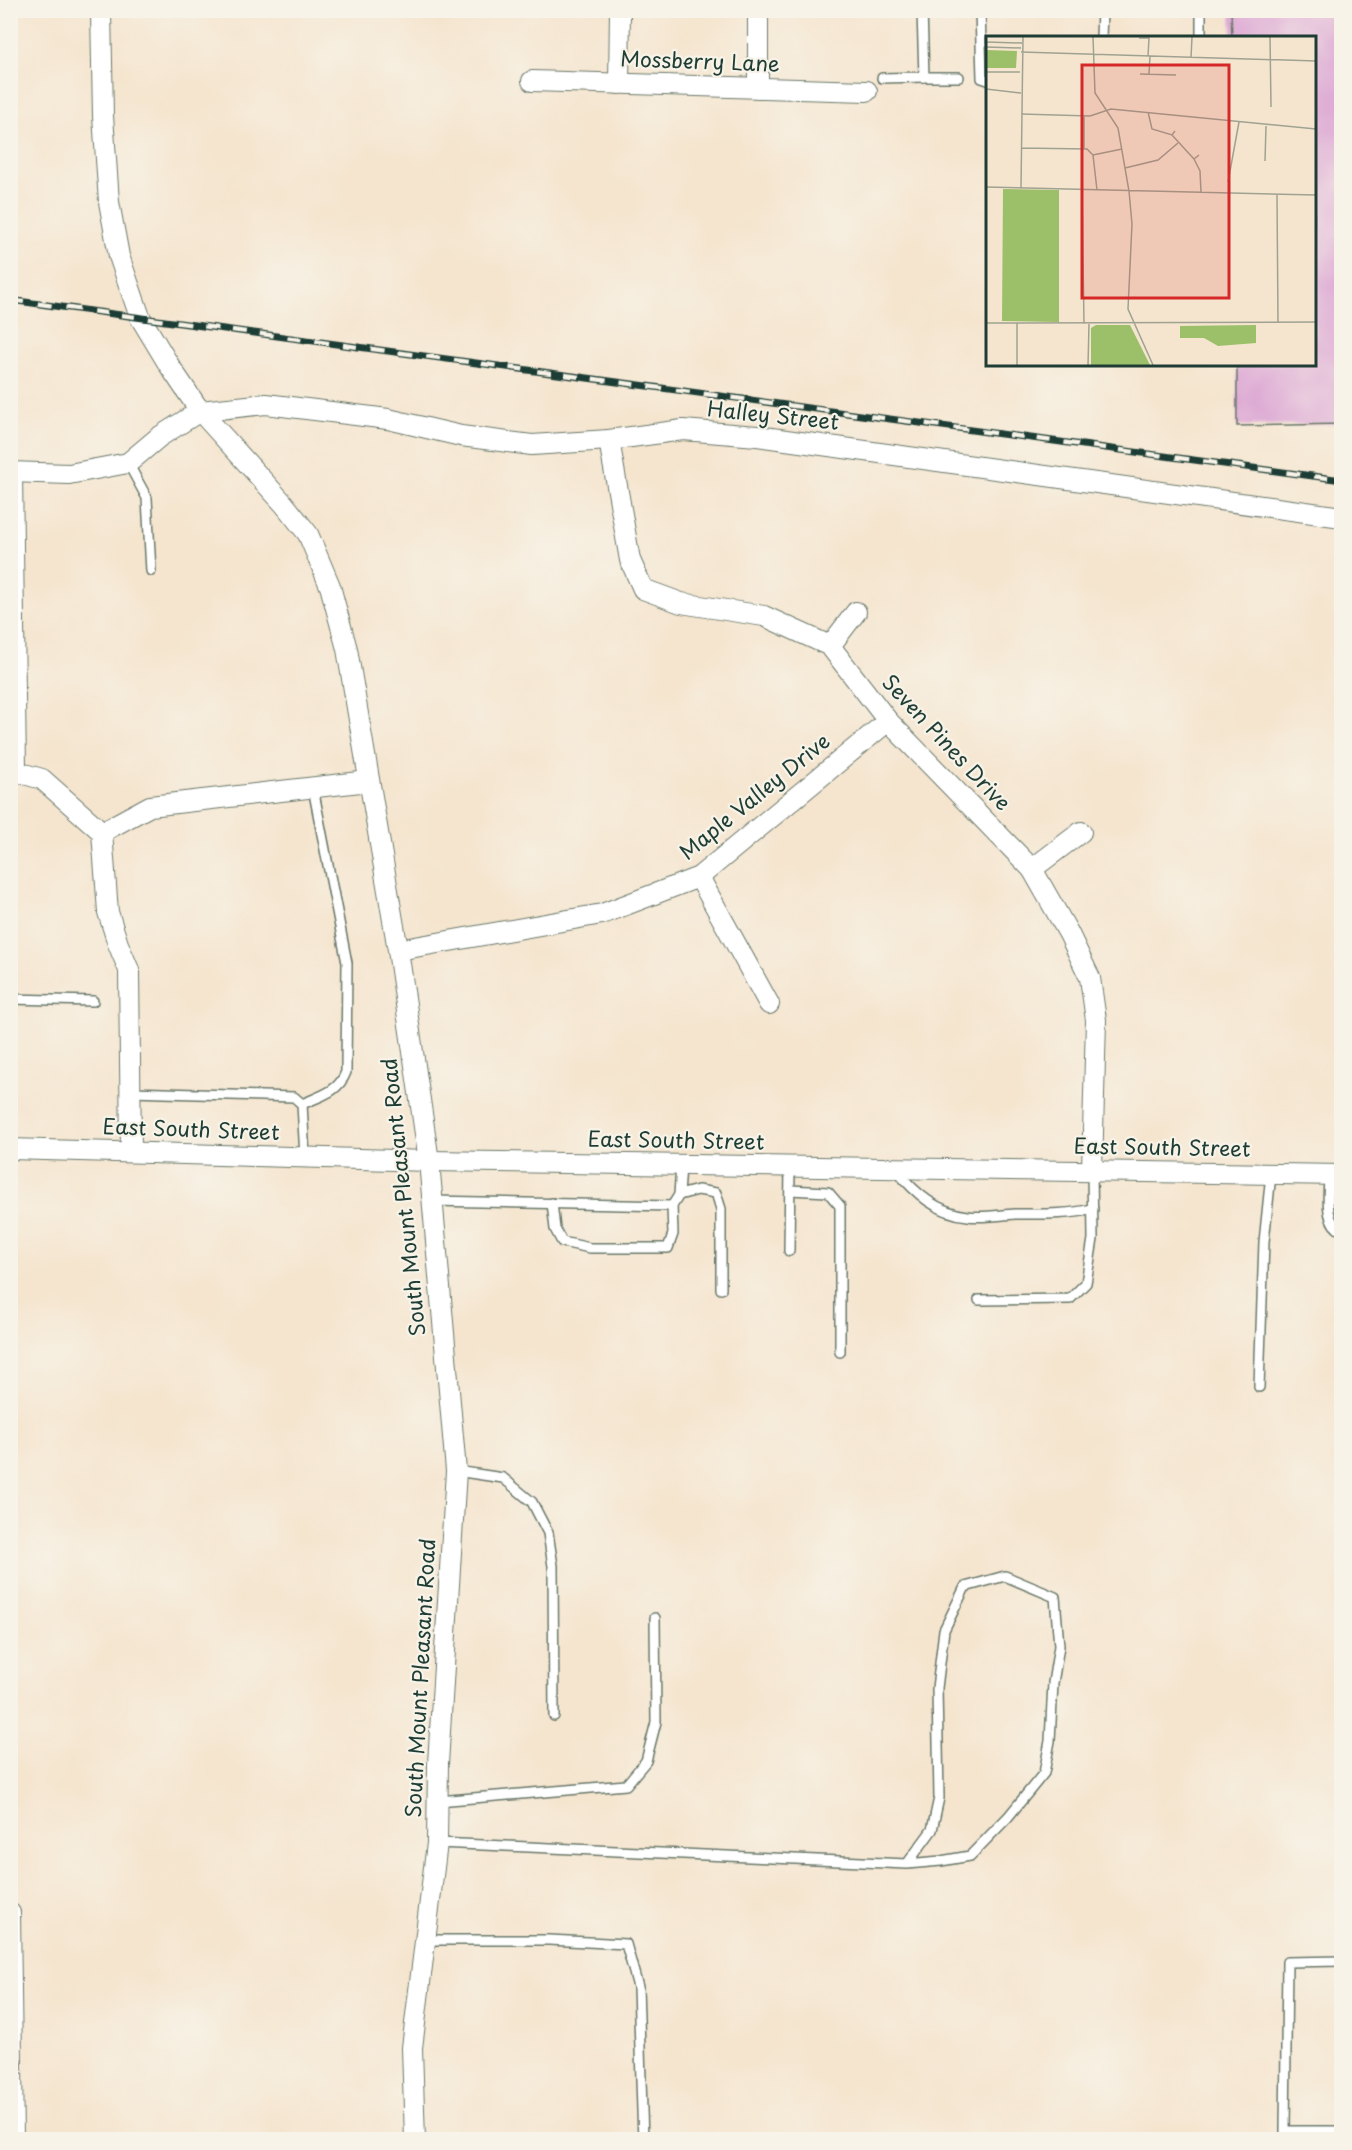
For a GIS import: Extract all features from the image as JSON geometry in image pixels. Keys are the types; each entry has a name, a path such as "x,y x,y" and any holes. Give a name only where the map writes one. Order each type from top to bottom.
{"street":[{"name":"South Mount Pleasant Road","path":"101,10 103,116 109,202 119,256 140,317 200,411 308,534 330,586 347,649 398,950 429,1161 456,1471 437,1843 412,2048 415,2139"},
{"path":"619,84 620,10"},
{"path":"758,10 758,88"},
{"name":"Mossberry Lane","path":"532,81 758,88 874,85"},
{"name":"Halley Street","path":"200,411 267,404 388,419 461,436 532,445 609,440 683,430 757,436 1341,517"},
{"path":"131,1152 129,970 108,912 102,832 42,778 13,770 11,472 69,474 128,463 159,437 200,411"},
{"name":"Seven Pines Drive","path":"609,440 630,560 643,589 681,603 764,616 830,646 888,721 1032,869 1069,934 1090,978 1096,1020 1092,1170"},
{"path":"830,646 856,612"},
{"name":"Maple Valley Drive","path":"398,950 602,914 699,877 888,721"},
{"path":"102,832 150,806 369,781"},
{"path":"1032,869 1081,832"},
{"path":"699,877 770,1004"},
{"name":"East South Street","path":"10,1149 429,1161 1335,1175"},
{"path":"10,1913 13,2139"}],"lane":[{"path":"922,10 924,77"},
{"path":"980,10 982,78 986,80"},
{"path":"1101,36 1102,10"},
{"path":"1200,36 1201,10"},
{"path":"874,85 924,77 959,77"},
{"path":"128,463 147,498 151,571"},
{"path":"302,1104 327,1094 342,1084 346,1072 347,963 314,788"},
{"path":"10,999 93,1001"},
{"path":"131,1092 294,1097 302,1104 305,1157"},
{"path":"552,1203 555,1229 562,1242 590,1248 668,1248 673,1234 672,1206 679,1196 681,1165"},
{"path":"789,1251 790,1166"},
{"path":"895,1168 906,1182 934,1206 949,1212 969,1216 1062,1215 1093,1209"},
{"path":"979,1300 1070,1299 1086,1283 1093,1239 1092,1170"},
{"path":"1259,1387 1264,1242 1270,1174"},
{"path":"1335,1175 1329,1218 1334,1227 1341,1231"},
{"path":"679,1196 698,1190 716,1193 721,1209 721,1289"},
{"path":"790,1190 828,1192 840,1206 840,1352"},
{"path":"432,1201 672,1206"},
{"path":"456,1471 503,1478 532,1502 548,1533 553,1566 554,1716"},
{"path":"437,1843 907,1863 970,1856 1044,1773 1050,1740 1053,1683 1059,1646 1055,1597 1005,1576 965,1587 944,1630 937,1688 939,1798 937,1809 932,1830 907,1863"},
{"path":"438,1801 626,1785 646,1761 656,1722 655,1618"},
{"path":"425,1940 549,1940 626,1944 638,1986 643,2139"},
{"path":"1341,1961 1287,1962 1285,2131 1341,2131"}],"building":[{"path":"1231,10 1342,10 1342,424 1237,426 1237,366 1316,366 1316,36 1232,36"}],"railway":[{"path":"10,300 1342,480"}]}
